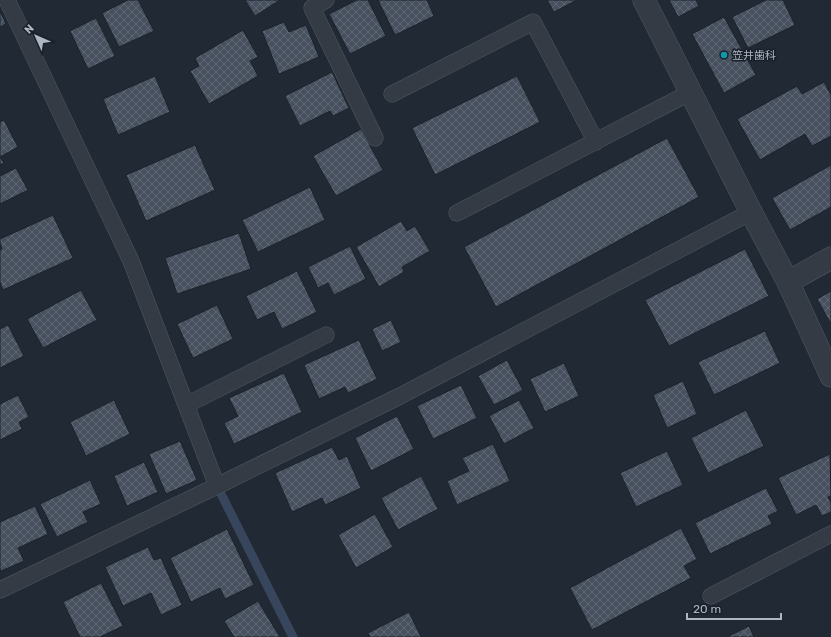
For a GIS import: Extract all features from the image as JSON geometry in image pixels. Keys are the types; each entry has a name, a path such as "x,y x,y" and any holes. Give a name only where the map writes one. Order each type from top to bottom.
{"street":[{"path":"644,0 788,282 831,376"},
{"path":"788,282 831,258"}],"lane":[{"path":"7,0 131,261 217,486"},
{"path":"326,0 312,8 375,138"},
{"path":"392,94 533,22 596,142"},
{"path":"457,213 691,92"},
{"path":"0,590 400,396 751,212"},
{"path":"186,405 326,335"},
{"path":"711,596 831,534"}],"building":[{"path":"128,0 138,0 154,31 119,47 102,13"},
{"path":"245,0 280,0 255,16"},
{"path":"357,0 368,0 386,36 350,54 329,14"},
{"path":"378,0 427,0 434,16 395,35"},
{"path":"547,0 577,0 554,12"},
{"path":"669,0 696,0 699,6 678,17"},
{"path":"766,0 783,0 795,25 748,48 732,17"},
{"path":"0,11 6,24 0,27"},
{"name":"笠井歯科","path":"724,17 756,75 724,93 692,34"},
{"path":"96,18 115,56 88,69 70,31"},
{"path":"284,22 289,32 306,25 319,57 279,74 262,31"},
{"path":"243,30 258,57 250,61 258,76 209,104 190,71 199,66 195,58"},
{"path":"332,72 349,108 333,116 330,111 300,126 285,96"},
{"path":"155,76 170,112 118,135 103,99"},
{"path":"517,76 540,122 435,175 412,128"},
{"path":"824,82 831,95 831,136 812,146 805,134 760,160 737,119 797,86 802,94"},
{"path":"4,120 18,147 0,157 0,122"},
{"path":"361,129 383,170 336,196 313,156"},
{"path":"667,138 699,197 496,307 464,247"},
{"path":"195,145 215,190 146,221 126,175"},
{"path":"0,157 4,163 0,165"},
{"path":"831,165 831,207 790,230 772,198"},
{"path":"16,168 28,190 0,204 0,176"},
{"path":"310,187 325,220 258,252 242,220"},
{"path":"53,215 73,258 3,290 0,282 0,250 2,249 0,239"},
{"path":"401,221 407,231 415,226 430,251 402,267 404,272 379,287 356,247"},
{"path":"239,233 251,269 177,294 165,258"},
{"path":"350,246 366,279 334,295 328,283 318,288 308,267"},
{"path":"745,249 769,296 669,346 645,300"},
{"path":"297,271 317,312 282,329 274,312 257,320 246,296"},
{"path":"81,290 97,320 43,348 27,319"},
{"path":"831,291 831,324 817,299"},
{"path":"217,305 233,339 193,358 177,324"},
{"path":"391,320 401,342 382,351 372,329"},
{"path":"8,325 24,356 0,368 0,329"},
{"path":"765,331 780,363 714,395 698,362"},
{"path":"359,340 377,379 348,393 345,387 319,399 304,365"},
{"path":"507,360 523,390 494,405 478,376"},
{"path":"564,363 579,396 545,412 530,379"},
{"path":"284,373 302,412 234,444 224,423 238,416 229,398"},
{"path":"683,381 697,414 667,428 653,395"},
{"path":"461,385 477,418 433,439 417,406"},
{"path":"18,395 29,417 19,422 22,429 0,440 0,404"},
{"path":"114,400 130,434 86,456 70,422"},
{"path":"519,400 534,428 504,444 489,416"},
{"path":"746,410 764,446 708,473 691,438"},
{"path":"397,416 414,449 371,471 355,438"},
{"path":"180,441 197,480 166,494 149,454"},
{"path":"493,444 510,481 457,505 447,481 469,471 462,458"},
{"path":"332,447 339,460 347,456 361,488 325,505 322,498 292,512 275,473"},
{"path":"667,451 683,485 636,507 620,473"},
{"path":"830,454 831,496 828,497 831,503 831,512 822,516 816,505 796,515 778,478"},
{"path":"144,462 158,492 127,506 114,476"},
{"path":"421,476 438,509 398,530 381,498"},
{"path":"90,480 101,504 83,512 88,522 57,537 40,504"},
{"path":"766,488 778,511 768,516 772,524 710,554 695,523"},
{"path":"35,506 48,534 18,548 24,561 1,571 0,522"},
{"path":"375,514 393,547 356,568 338,535"},
{"path":"681,528 697,559 684,566 691,578 592,630 570,588"},
{"path":"227,529 254,585 225,599 220,588 191,602 170,558"},
{"path":"148,547 154,560 161,558 182,605 161,615 151,593 123,606 105,567"},
{"path":"101,583 123,626 100,637 80,637 63,602"},
{"path":"258,601 280,637 234,637 224,621"},
{"path":"409,612 421,637 370,637 368,633"},
{"path":"749,626 754,637 727,637"}],"waterway":[{"path":"217,486 293,637"}],"place":[{"name":"笠井歯科","path":"724,55"}]}
